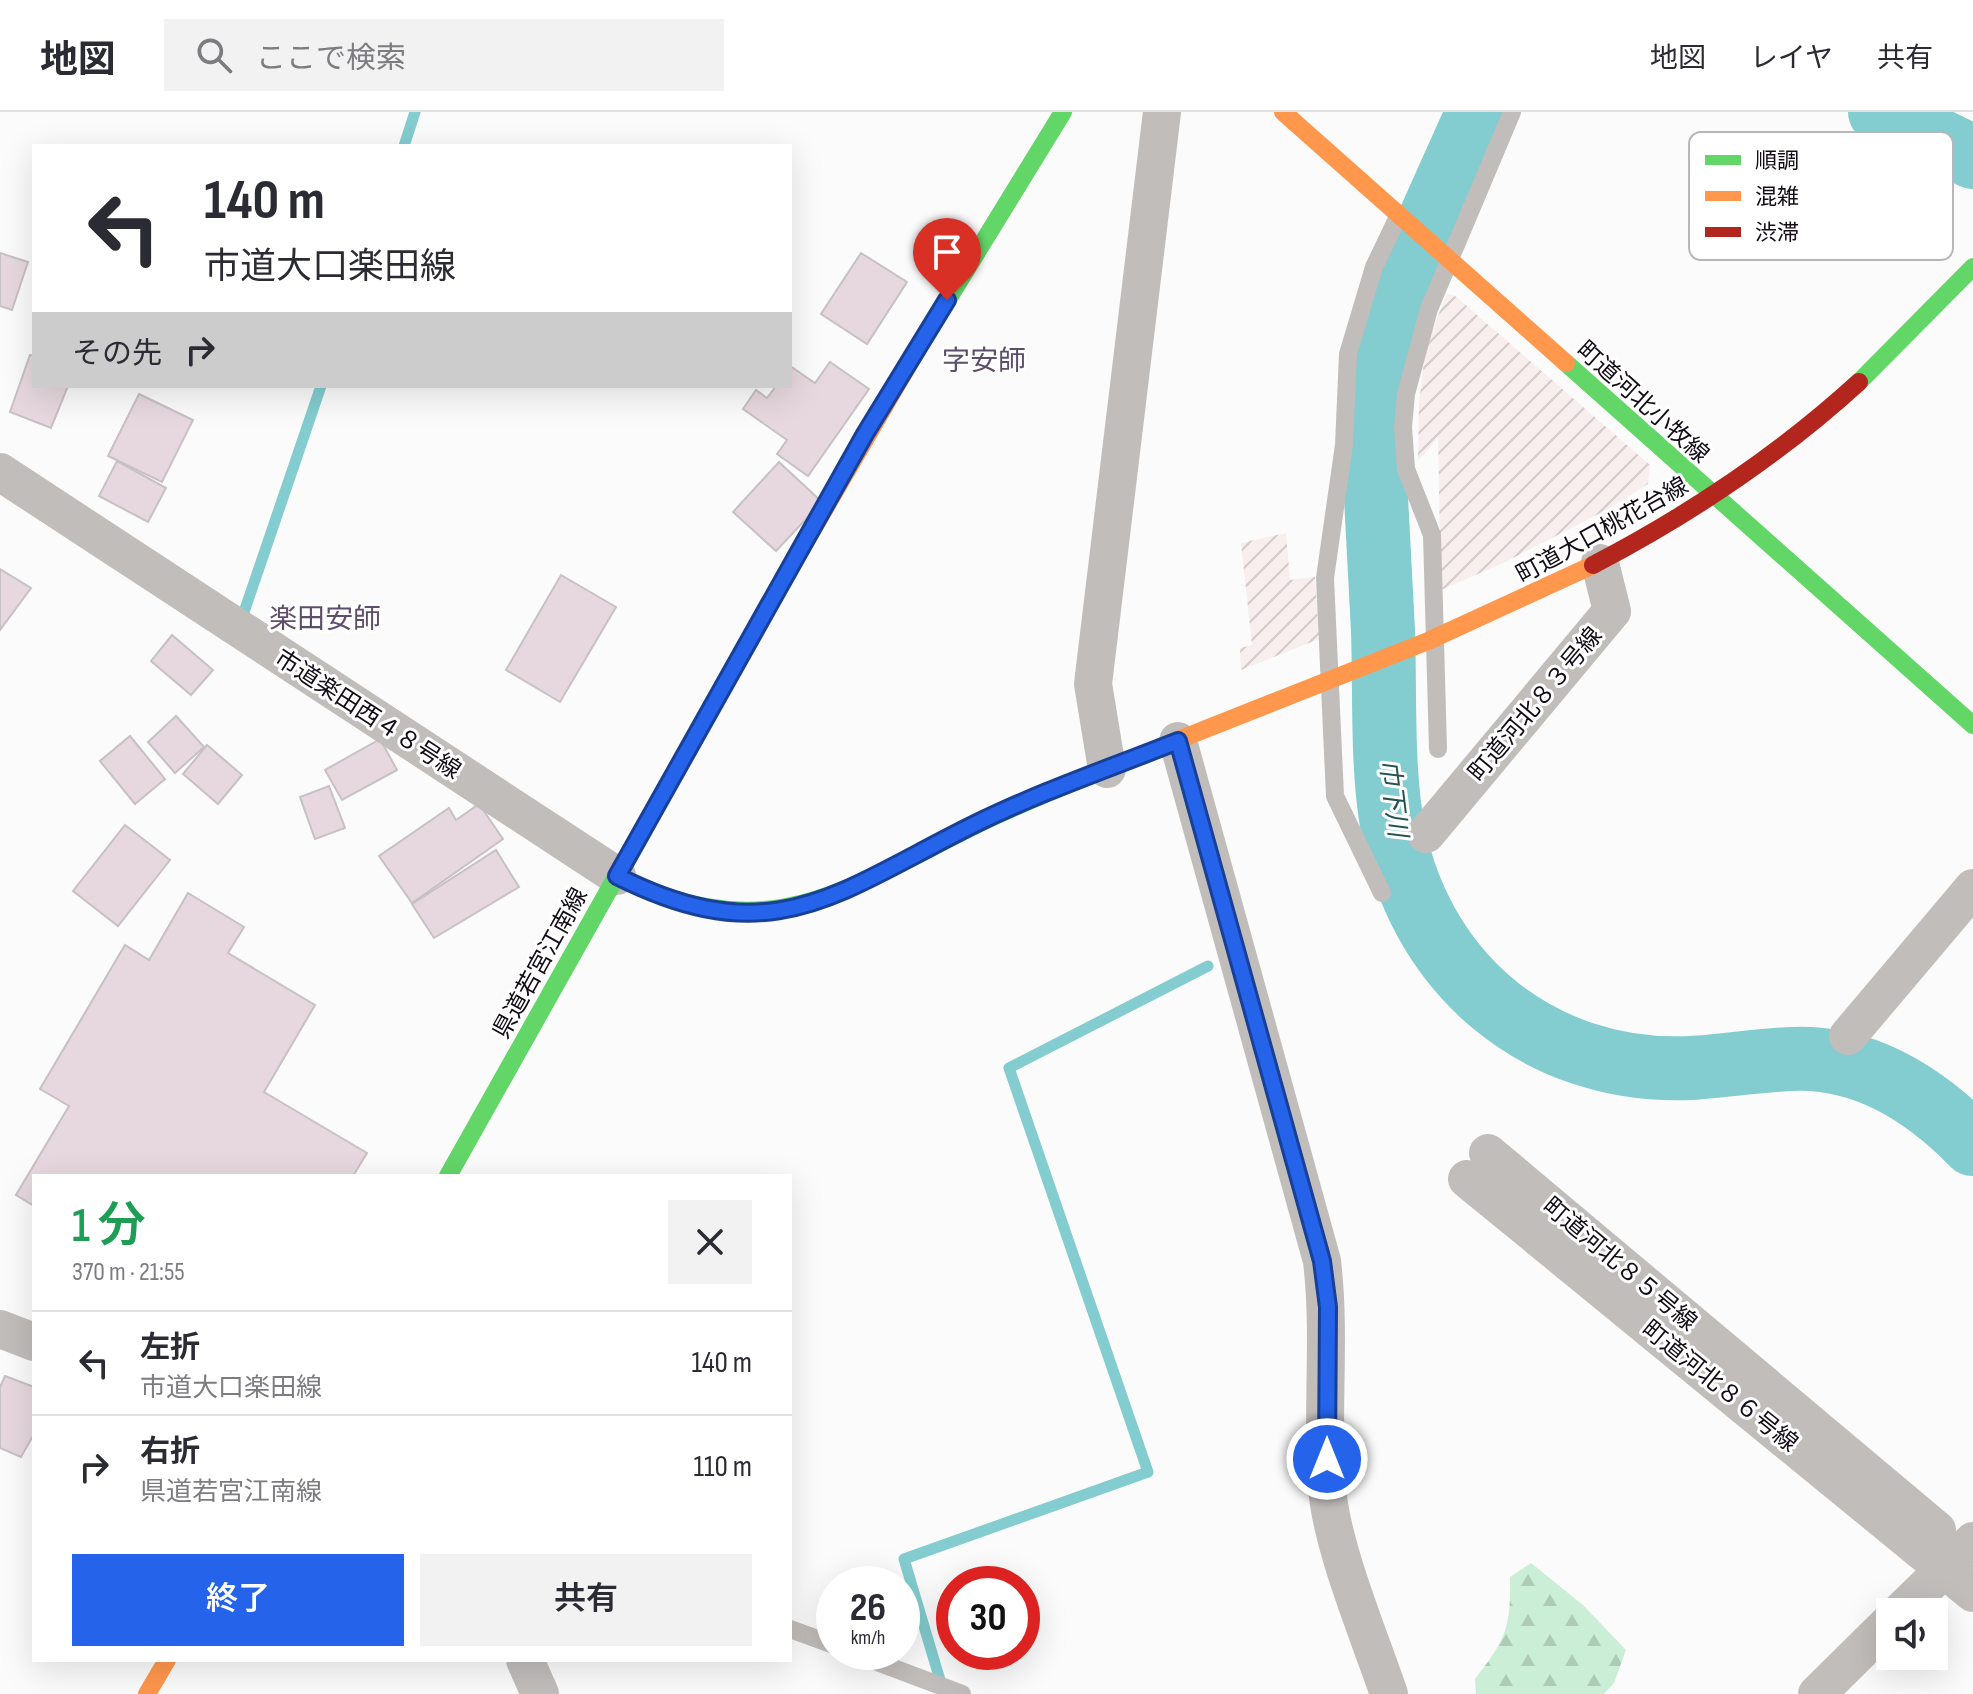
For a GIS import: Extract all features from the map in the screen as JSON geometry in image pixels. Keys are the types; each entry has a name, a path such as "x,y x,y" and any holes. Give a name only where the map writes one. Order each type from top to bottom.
{"street":[{"name":"県道若宮江南線","path":"449,1174 865,434 1063,112"},
{"path":"1107,769 1093,684 1162,112"},
{"name":"町道河北小牧線","path":"1283,112 1973,725"},
{"name":"町道大口桃花台線","path":"617,876 683,905 744,912 800,906 860,886 976,824 1107,769 1503,612 1600,563 1712,496 1790,440 1864,378 1973,267"},
{"name":"市道楽田西４８号線","path":"0,472 617,876"},
{"name":"町道河北８３号線","path":"1426,834 1612,611 1600,563"},
{"path":"1178,741 1322,1261 1328,1307 1327,1489 1335,1530 1389,1694"},
{"path":"1848,1036 1973,888"},
{"name":"町道河北８５号線","path":"1478,1166 1963,1555"},
{"path":"0,1329 32,1341"},
{"path":"1915,1598 1963,1555 1973,1593"},
{"path":"1817,1694 1876,1636"},
{"path":"147,1694 166,1662"},
{"path":"526,1662 540,1694"}],"lane":[{"path":"1438,749 1432,535 1406,469 1403,427 1413,358 1447,260 1512,112"},
{"path":"1382,893 1335,796 1325,578 1344,445 1348,354 1374,267 1400,219"},
{"path":"792,1630 816,1638"},
{"path":"898,1670 959,1693"}],"shaded area":[{"path":"1447,294 1454,295 1650,465 1648,484 1610,508 1503,563 1441,590 1438,438 1418,461 1419,403 1426,345"},
{"path":"1286,533 1290,580 1315,577 1319,639 1241,670 1240,648 1252,645 1241,543"}],"green space":[{"path":"1531,1563 1583,1605 1626,1650 1614,1683 1604,1694 1476,1694 1475,1679 1500,1643 1508,1621 1510,1577"}],"building":[{"path":"0,253 28,262 12,310 0,306"},
{"path":"861,253 907,282 867,344 821,314"},
{"path":"30,355 32,388 67,388 51,428 10,412"},
{"path":"830,362 869,389 808,476 777,454 787,440 743,409 756,390 767,398 774,388 792,388 792,367 815,383"},
{"path":"139,394 193,420 162,482 108,456"},
{"path":"117,461 166,488 148,522 99,496"},
{"path":"779,462 822,502 776,551 733,512"},
{"path":"0,569 31,588 0,630"},
{"path":"561,575 616,607 560,702 506,670"},
{"path":"172,635 213,670 191,695 151,661"},
{"path":"176,716 204,747 175,773 148,742"},
{"path":"130,736 165,779 135,804 100,761"},
{"path":"380,739 397,770 342,800 325,770"},
{"path":"207,745 242,775 218,804 183,774"},
{"path":"329,786 345,828 315,839 300,797"},
{"path":"479,804 503,839 412,903 379,856 449,808 456,820"},
{"path":"125,825 170,860 118,926 73,891"},
{"path":"496,850 519,887 434,938 412,904"},
{"path":"188,893 244,927 228,953 315,1005 264,1092 367,1153 354,1174 32,1174 32,1205 16,1195 69,1106 40,1089 125,945 149,960"},
{"path":"5,1376 32,1386 32,1438 21,1457 0,1448 0,1387"}],"waterway":[{"path":"405,144 415,112"},
{"name":"巾下川","path":"1478,112 1387,315 1370,383 1388,796 1404,873 1426,922 1456,966 1492,1003 1534,1032 1582,1053 1635,1066 1691,1068 1793,1059 1845,1064 1892,1082 1914,1095 1973,1144"},
{"path":"1880,112 1921,132"},
{"path":"1953,147 1973,157"},
{"path":"242,618 320,388"},
{"path":"943,1690 904,1559 1148,1472 1009,1068 1208,966"}],"traffic: fast":[{"path":"923,340 1063,112"},
{"path":"1859,382 1973,267"},
{"path":"1566,363 1973,725"},
{"path":"449,1174 778,589"},
{"path":"617,876 671,898 720,909 764,910 806,903 847,889 1028,801 1168,744"}],"traffic: slow":[{"path":"1283,112 1566,363"},
{"path":"778,589 923,340"},
{"path":"1168,744 1428,641 1593,565"},
{"path":"147,1694 166,1662"}],"traffic: jam":[{"path":"1593,565 1664,526 1732,482 1829,409 1859,382"}],"district":[{"name":"字安師","path":"984,360"},
{"name":"楽田安師","path":"325,618"}],"route":[{"path":"947,300 865,434 617,876 683,905 719,911 768,912 800,906 832,898 860,886 976,824 1178,741 1322,1261 1328,1307 1327,1459"}]}
